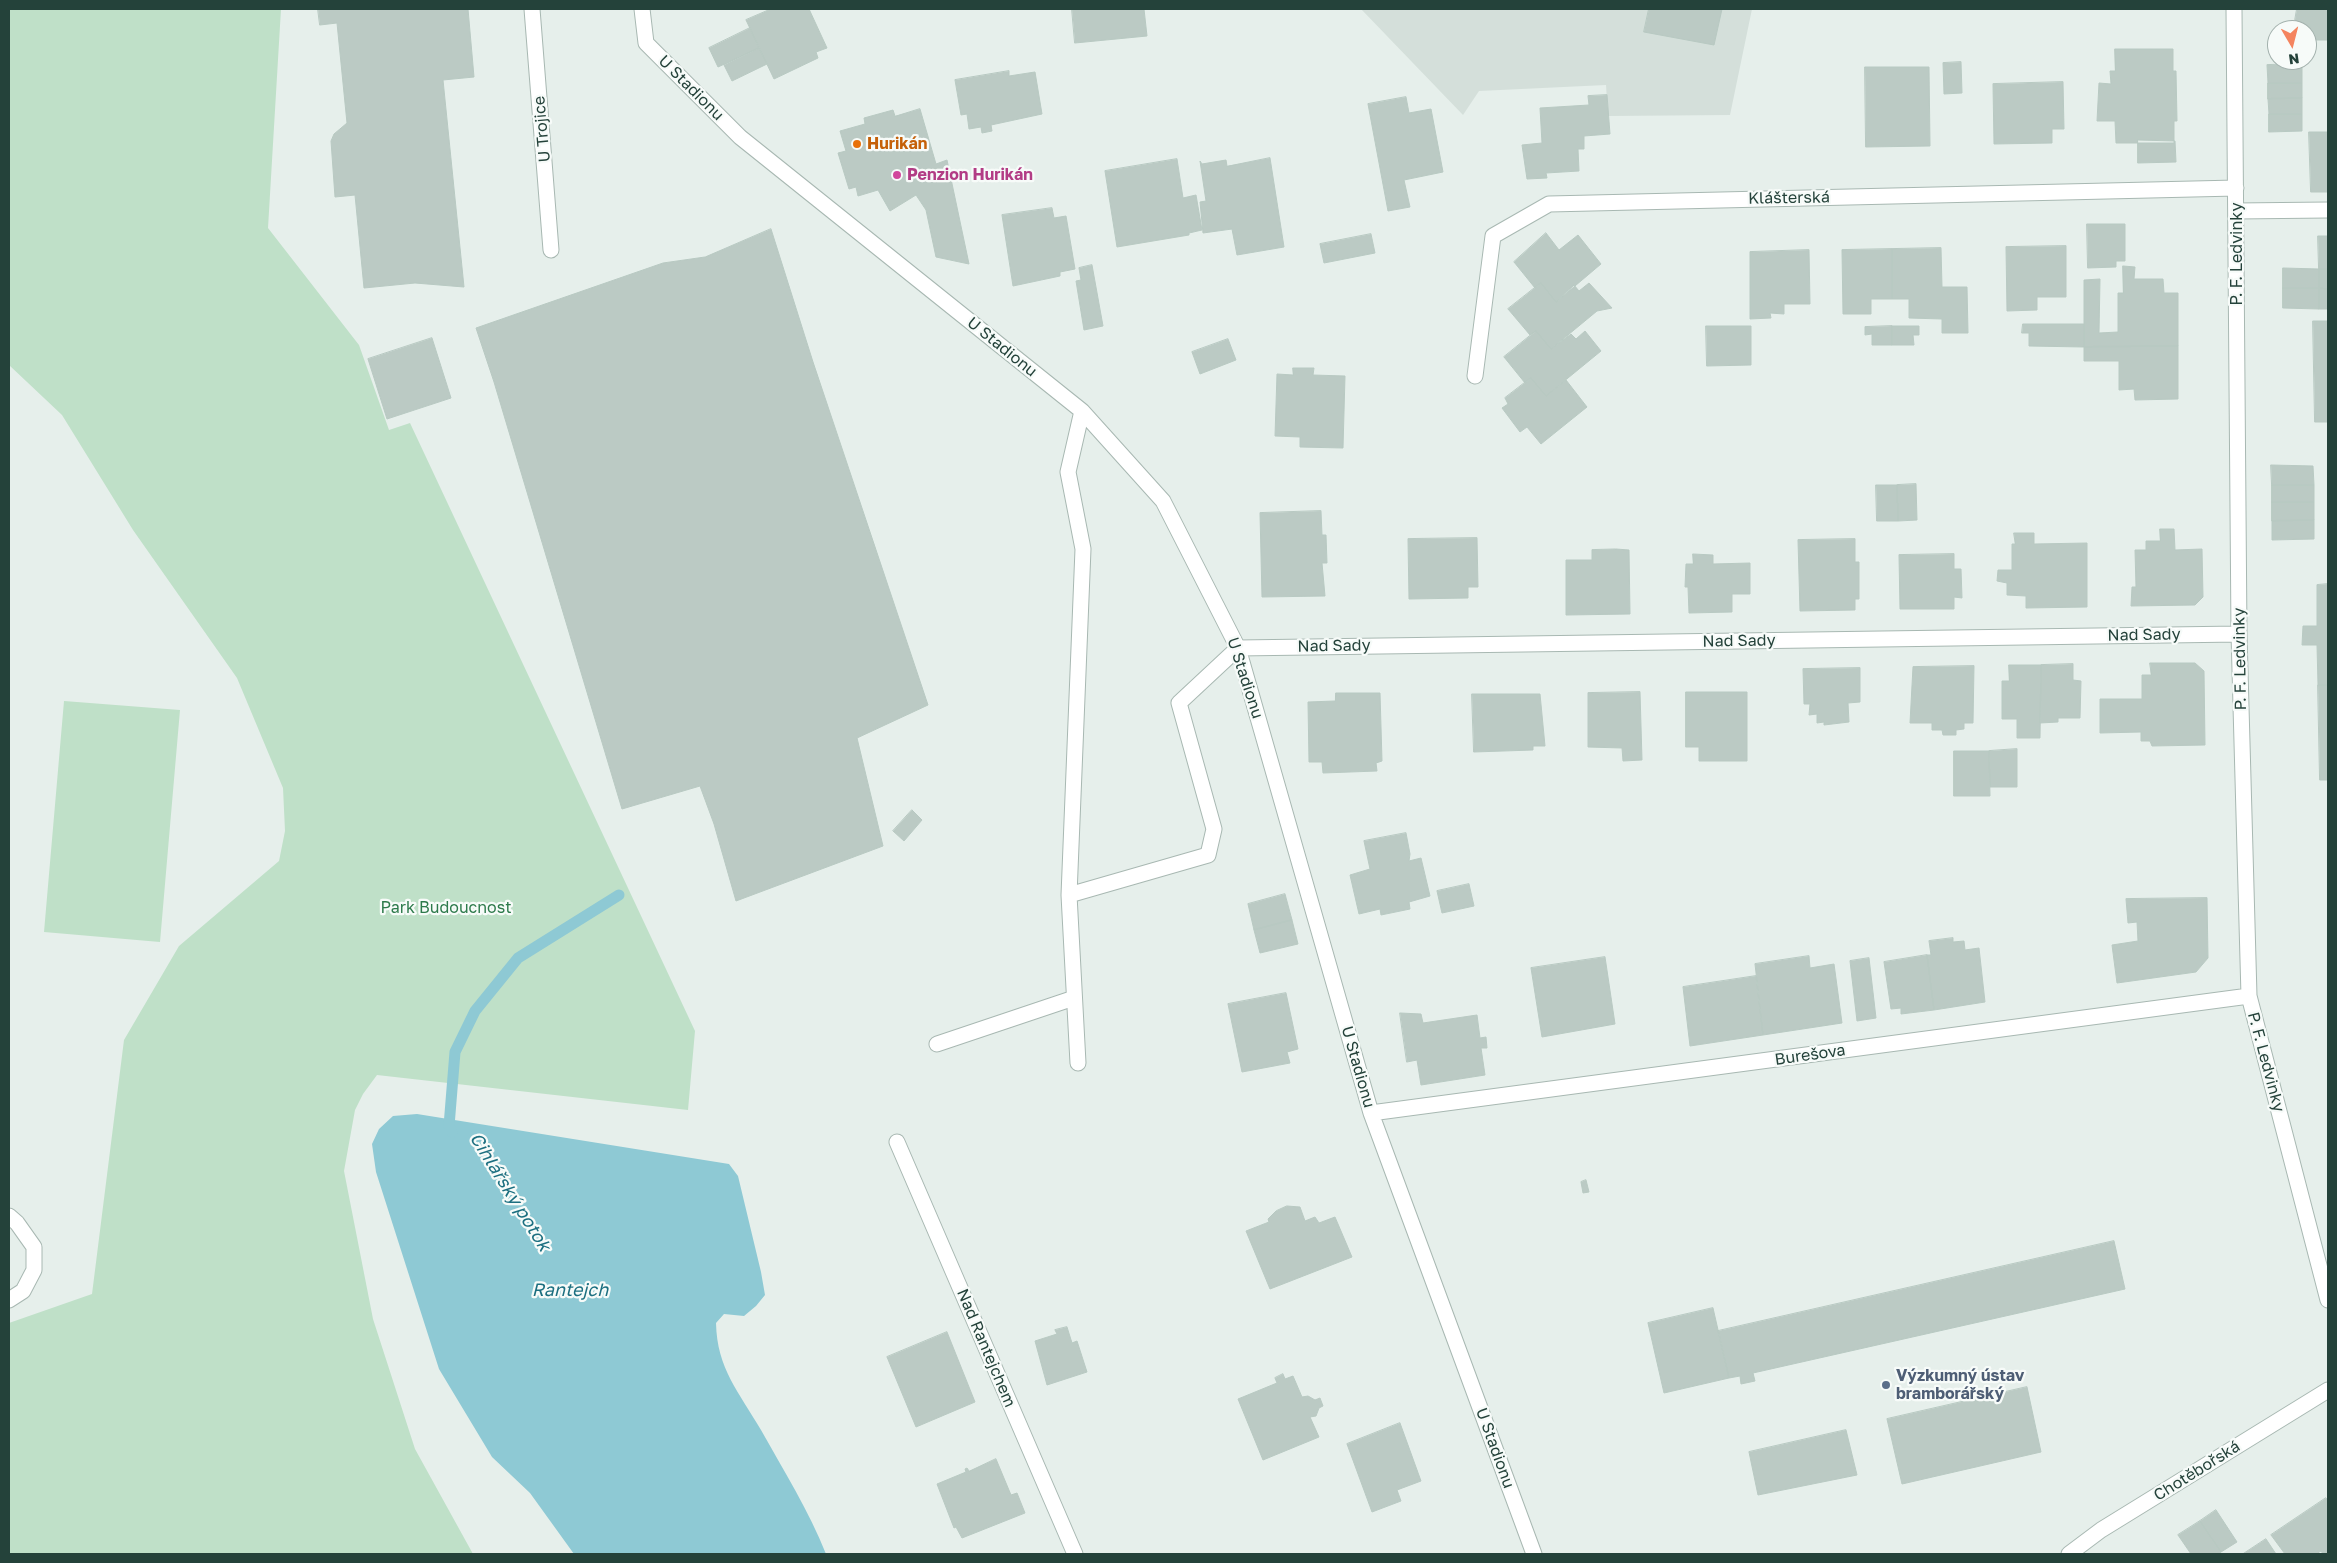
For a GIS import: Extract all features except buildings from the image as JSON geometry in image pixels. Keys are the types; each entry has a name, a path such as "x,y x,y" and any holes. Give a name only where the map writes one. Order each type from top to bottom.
{"street":[{"name":"U Trojice","path":"532,9 551,250"},
{"name":"U Stadionu","path":"642,9 646,44 740,137 1082,411 1163,501 1238,648 1371,1114 1534,1554"},
{"name":"P. F. Ledvinky","path":"2234,9 2239,634 2249,996 2328,1300"},
{"name":"Klášterská","path":"1475,376 1493,236 1549,204 2236,188"},
{"path":"2236,211 2328,210"},
{"path":"1078,1063 1068,894 1083,550 1068,472 1082,411"},
{"name":"Nad Sady","path":"1238,648 2239,634"},
{"path":"1068,894 1208,855 1214,829 1179,703 1238,648"},
{"name":"Burešova","path":"1371,1114 2249,996"},
{"path":"936,1044 1074,998"},
{"name":"Nad Rantejchem","path":"897,1142 1074,1554"},
{"path":"9,1216 17,1223 34,1247 34,1270 23,1291 9,1300"},
{"name":"Chotěbořská","path":"2068,1554 2101,1530 2328,1390"}],"shaded area":[{"path":"1361,9 1752,9 1730,115 1608,116 1606,85 1479,91 1463,115"}],"green space":[{"name":"Park Budoucnost","path":"9,9 281,9 268,228 359,345 389,430 410,423 695,1031 688,1110 377,1075 363,1094 355,1110 344,1171 373,1319 415,1449 473,1554 9,1554 9,1323 92,1294 124,1040 179,946 279,861 285,831 283,788 237,678 133,530 62,415 9,365"},
{"path":"64,701 180,710 160,942 44,932"}],"water":[{"name":"Rantejch","path":"417,1114 729,1164 738,1176 765,1295 744,1316 724,1314 716,1323 720,1354 737,1392 796,1491 826,1554 574,1554 530,1493 492,1457 439,1369 376,1172 372,1144 379,1129 393,1116"}],"waterway":[{"name":"Cihlářský potok","path":"452,1132 449,1126 455,1052 475,1011 518,958 619,895"}],"place":[{"name":"Hurikán","path":"857,144"},
{"name":"Penzion Hurikán","path":"897,175"},
{"name":"Výzkumný ústav bramborářský","path":"1886,1385"}]}
